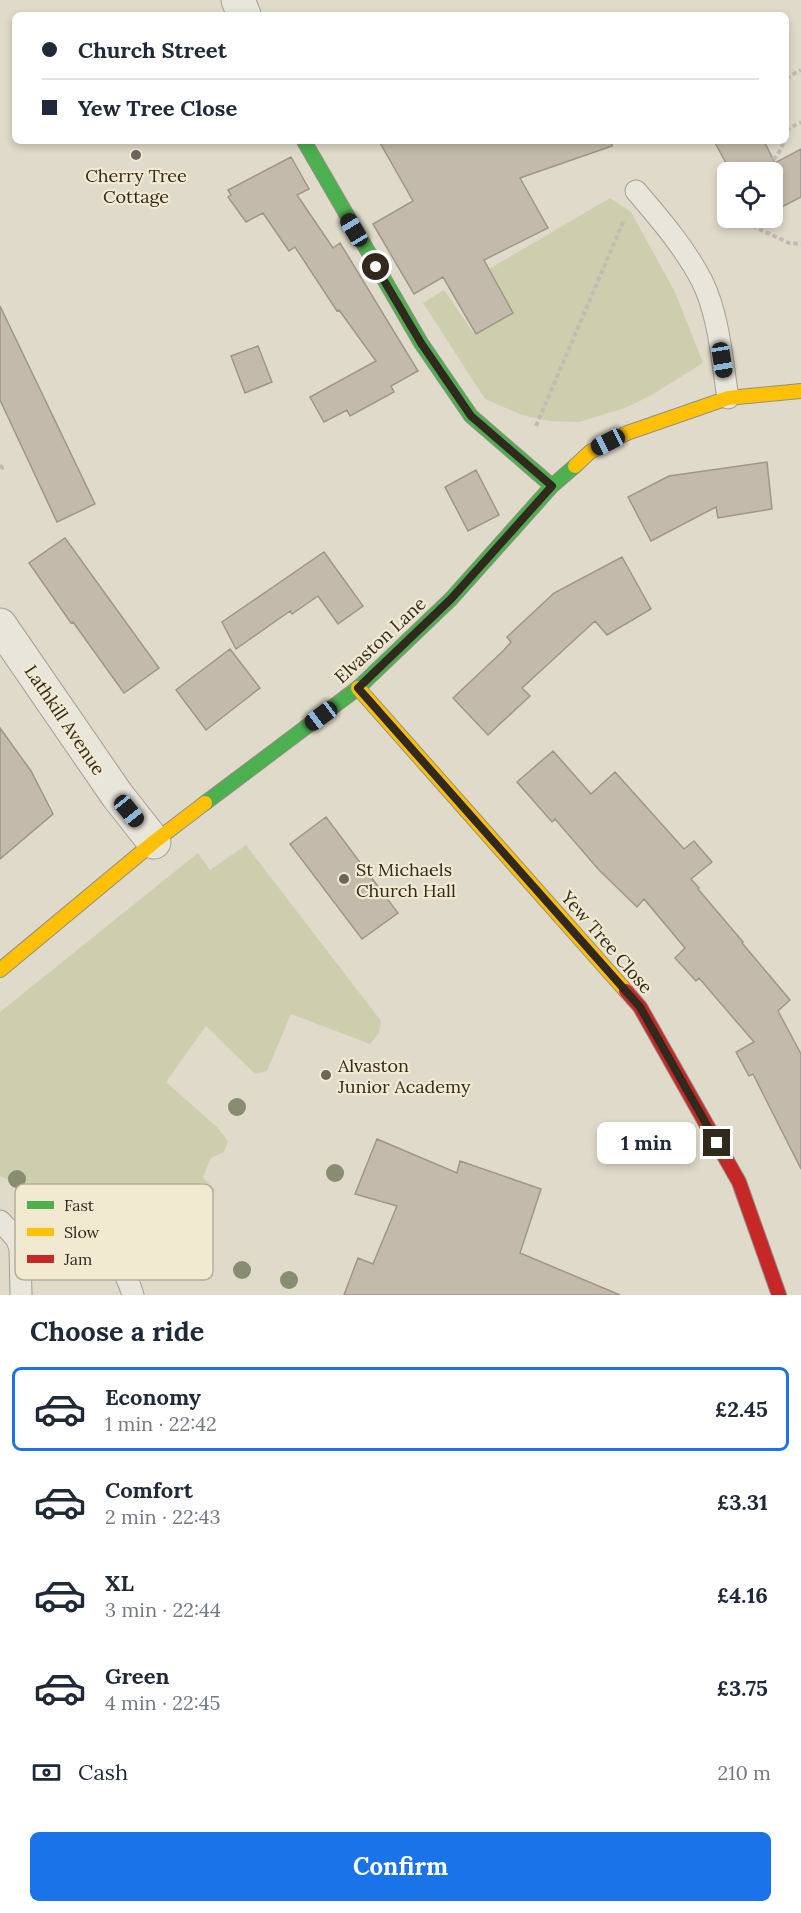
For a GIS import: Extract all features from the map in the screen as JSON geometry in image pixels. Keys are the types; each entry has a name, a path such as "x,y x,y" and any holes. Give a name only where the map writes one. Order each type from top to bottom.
{"street":[{"path":"306,144 421,343 471,416 552,486"},
{"name":"Elvaston Lane","path":"0,970 154,842 358,688 451,599 552,486 590,452 627,433 728,398 801,391"},
{"name":"Lathkill Avenue","path":"0,625 117,795 154,842"},
{"name":"Yew Tree Close","path":"358,688 640,1007 739,1182 779,1295"}],"lane":[{"path":"636,191 667,227 702,282 716,322 728,398"},
{"path":"0,1221 15,1237"},
{"path":"21,1280 21,1295"},
{"path":"127,1280 133,1295"}],"path":[{"path":"771,162 782,144"},
{"path":"522,460 636,191"},
{"path":"757,228 789,243 801,244"}],"green space":[{"path":"610,198 631,212 675,292 703,363 650,396 625,408 579,422 549,421 522,415 485,399 423,303 444,290 475,335 512,314 489,269"},
{"path":"246,845 381,1021 379,1033 370,1044 291,1014 267,1071 255,1074 206,1026 166,1082 217,1127 228,1141 224,1152 211,1158 203,1177 209,1184 18,1184 0,1176 0,1012 198,853 210,870"}],"building":[{"path":"381,144 612,144 612,146 520,178 548,228 484,260 513,313 476,334 443,277 414,294 373,224 413,201"},
{"path":"716,144 766,144 774,162 726,162"},
{"path":"801,149 801,197 783,206 783,162 777,162"},
{"path":"291,157 309,189 297,195 333,248 340,243 418,371 391,386 394,392 350,416 347,410 324,422 310,397 376,361 339,310 337,311 295,247 289,251 263,213 246,222 228,197 231,195 228,190"},
{"path":"0,306 95,504 57,522 0,400"},
{"path":"258,346 272,382 245,393 231,356"},
{"path":"767,462 772,509 718,518 716,507 651,541 628,497 669,476"},
{"path":"476,470 499,515 468,531 445,487"},
{"path":"65,538 159,668 124,693 29,563"},
{"path":"324,552 363,606 338,624 318,596 292,614 290,611 236,649 222,622"},
{"path":"622,557 651,609 607,635 595,621 522,688 530,696 488,735 453,698 504,650 511,642 507,637 554,593"},
{"path":"230,649 260,688 206,730 176,690"},
{"path":"0,728 31,771 53,814 0,859"},
{"path":"553,751 591,794 615,772 684,849 694,841 712,862 691,879 790,1000 778,1011 801,1054 801,1169 753,1074 749,1076 736,1052 754,1042 699,978 696,981 675,958 685,948 644,899 637,907 599,870 555,819 552,822 517,782"},
{"name":"St Michaels Church Hall","path":"326,817 398,913 362,939 290,844"},
{"path":"377,1139 457,1173 460,1161 541,1189 520,1253 620,1295 344,1295 358,1258 373,1264 397,1206 355,1194"}],"traffic: fast":[{"path":"306,144 421,343 471,416 552,486"},
{"path":"205,803 358,688 451,599 552,486 575,466"}],"traffic: slow":[{"path":"575,466 590,452 627,433 728,398 801,391"},
{"path":"358,688 626,991"},
{"path":"0,970 154,842 205,803"}],"traffic: jam":[{"path":"626,991 640,1007 739,1182 779,1295"}],"place":[{"name":"Cherry Tree Cottage","path":"136,155"},
{"name":"St Michaels Church Hall","path":"344,879"},
{"name":"Alvaston Junior Academy","path":"326,1075"}],"route":[{"path":"376,267 421,343 471,416 552,486 451,599 358,688 640,1007 717,1143"}]}
